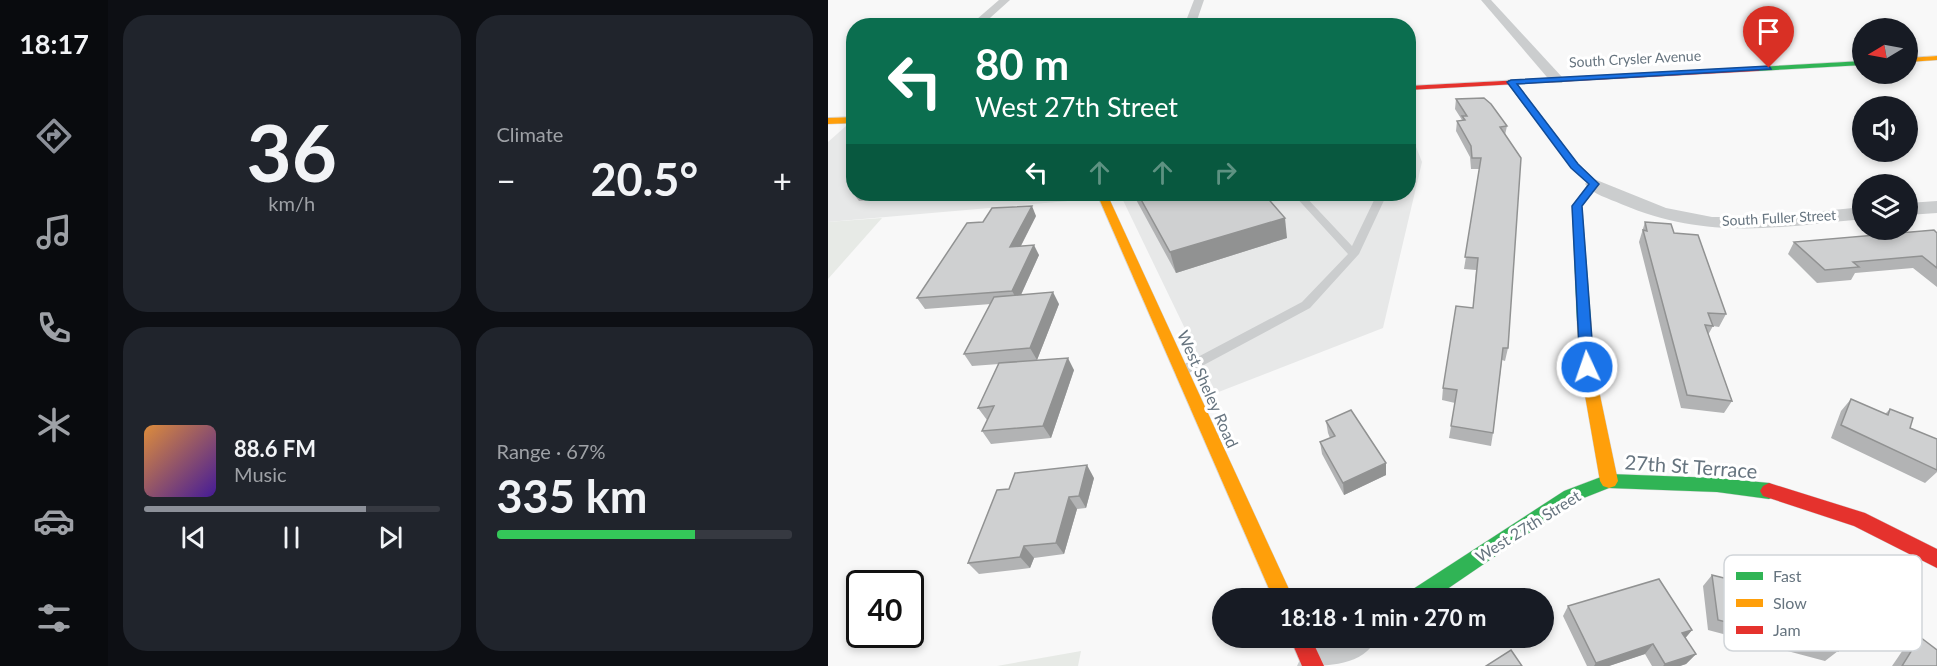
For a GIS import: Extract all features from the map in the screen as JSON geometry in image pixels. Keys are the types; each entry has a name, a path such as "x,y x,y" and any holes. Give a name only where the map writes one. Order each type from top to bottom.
{"street":[{"path":"984,18 1005,0"},
{"path":"1192,18 1199,0"},
{"path":"1486,0 1557,80"},
{"path":"1918,59 1937,58"},
{"name":"South Crysler Avenue","path":"1416,88 1852,64"},
{"path":"1511,82 1575,166 1594,184 1577,206 1587,367 1608,481"},
{"path":"828,121 846,120"},
{"name":"South Fuller Street","path":"1594,184 1630,203 1668,214 1729,224 1852,214"},
{"name":"West Sheley Road","path":"1105,201 1279,588"},
{"path":"1918,208 1937,207"},
{"name":"27th St Terrace","path":"1608,481 1717,485 1775,492 1859,519 1937,559"},
{"name":"West 27th Street","path":"1432,588 1570,496 1608,481"},
{"path":"1305,648 1315,666 1343,648"}],"lane":[{"path":"1305,201 1354,254"},
{"path":"1182,372 1306,305 1354,254 1379,201"}],"shaded area":[{"path":"846,126 846,201 1068,201 828,222 828,142"},
{"path":"1416,147 1422,162 1416,188"},
{"path":"1123,201 1413,201 1383,328 1216,393"},
{"path":"882,218 828,279 828,222"},
{"path":"1081,651 1078,666 997,666"}],"building":[{"path":"1484,98 1507,126 1500,127 1521,158 1508,348 1503,348 1493,433 1451,426 1457,390 1443,388 1456,306 1473,308 1478,258 1465,257 1481,158 1472,158 1471,146 1457,121 1465,120 1462,116 1467,116 1456,99"},
{"path":"1142,201 1270,201 1285,218 1170,252"},
{"path":"1032,206 1010,247 1034,245 1012,291 917,298 967,223 983,222 992,208"},
{"path":"1645,222 1671,224 1674,233 1698,235 1726,314 1708,313 1713,326 1705,325 1732,401 1687,395 1643,230 1647,231"},
{"path":"1934,230 1937,233 1937,268 1922,256 1853,262 1859,267 1825,270 1794,242 1852,237 1852,240 1918,240 1918,231"},
{"path":"1053,292 1030,348 964,354 994,297"},
{"path":"1068,358 1043,426 982,431 994,406 978,408 999,363"},
{"path":"1851,399 1888,415 1890,409 1913,418 1910,428 1937,439 1937,470 1841,425"},
{"path":"1351,410 1386,463 1343,483 1320,442 1335,436 1326,421"},
{"path":"1087,465 1079,496 1069,497 1056,543 1024,546 1020,557 968,563 997,490 1009,489 1015,473"},
{"path":"1712,575 1724,578 1724,622 1718,620"},
{"path":"1659,579 1692,630 1682,633 1696,654 1665,664 1653,644 1596,663 1568,606"},
{"path":"1922,639 1937,650 1937,666 1902,666 1911,651 1922,651"},
{"path":"1511,650 1522,666 1486,666"}],"traffic: fast":[{"path":"1758,69 1852,64"},
{"path":"1511,82 1575,166 1594,184 1577,206 1584,321"},
{"path":"1432,588 1570,496 1609,481 1717,485 1769,491"}],"traffic: slow":[{"path":"1918,59 1937,58"},
{"path":"828,121 846,120"},
{"path":"1105,201 1279,588"},
{"path":"1584,321 1587,367 1609,481"}],"traffic: jam":[{"path":"1416,88 1758,69"},
{"path":"1769,491 1859,519 1937,559"},
{"path":"1305,648 1313,666"}],"route":[{"path":"1587,367 1577,206 1594,184 1575,166 1511,82 1769,68"}]}
